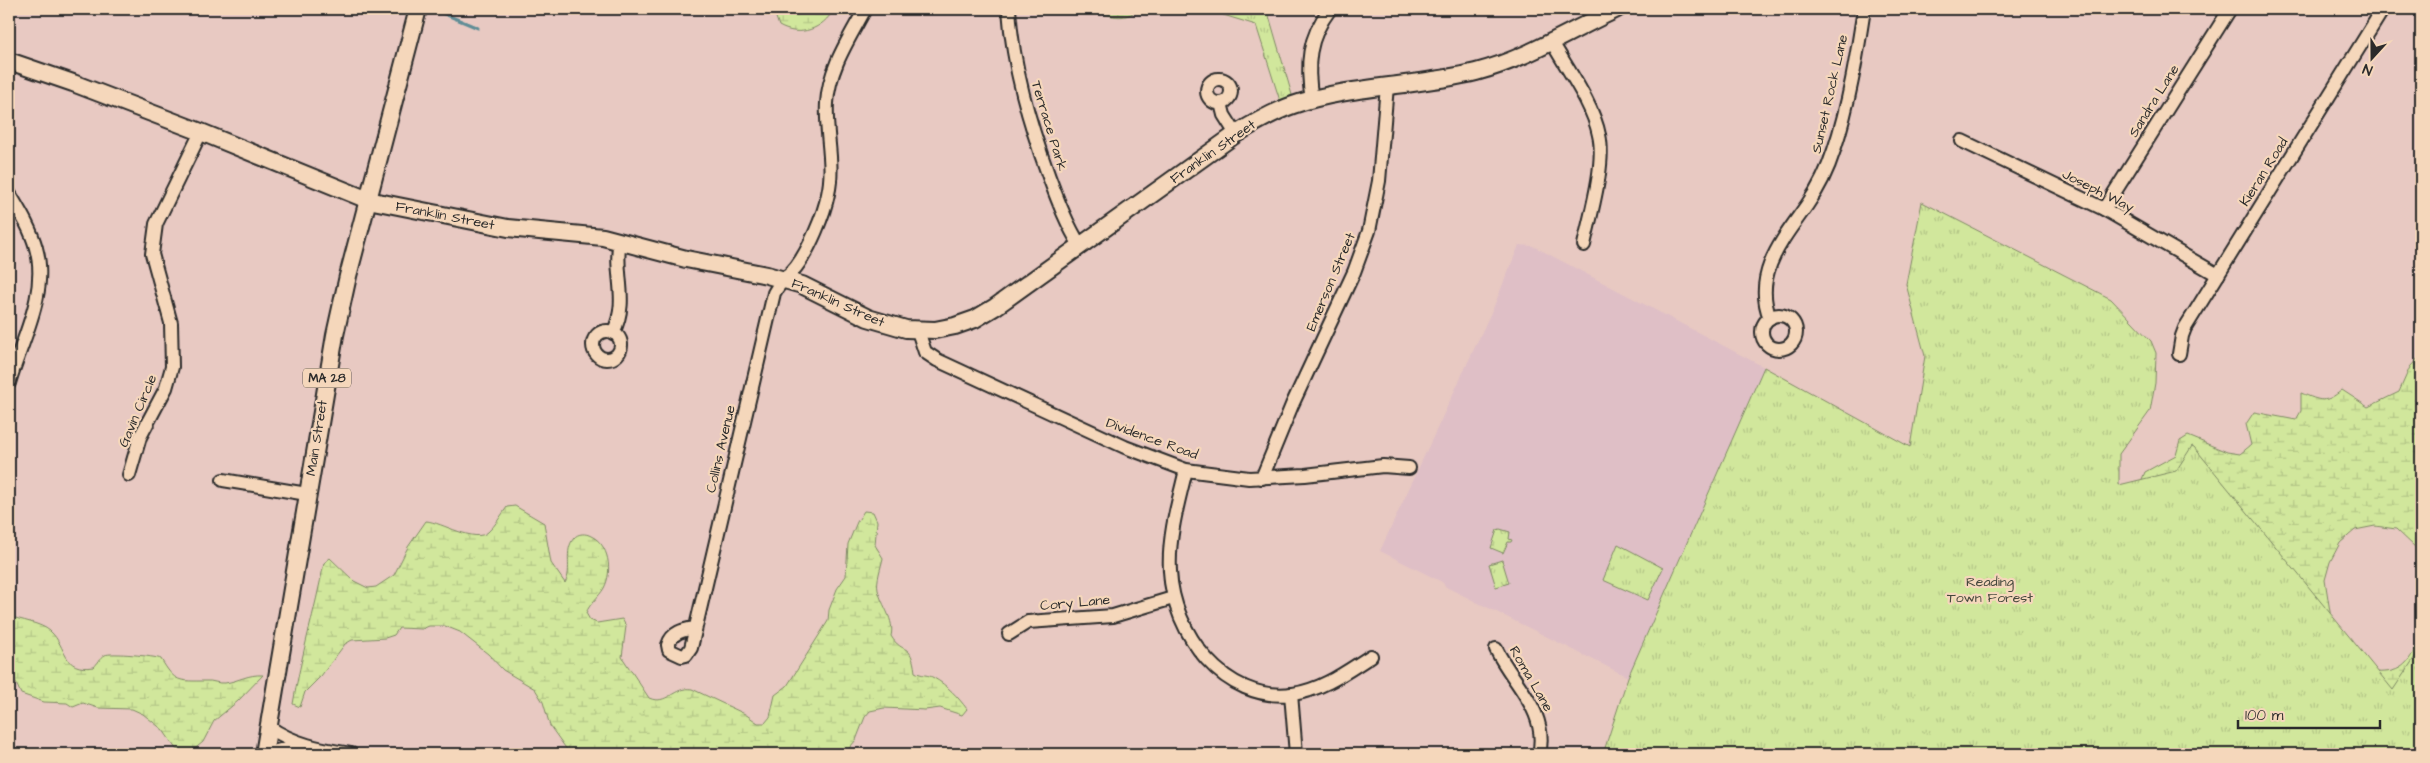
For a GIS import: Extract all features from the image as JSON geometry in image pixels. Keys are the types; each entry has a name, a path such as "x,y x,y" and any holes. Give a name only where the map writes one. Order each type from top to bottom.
{"main road":[{"name":"Main Street","path":"264,754 335,335 418,9"},
{"name":"Franklin Street","path":"9,61 74,83 201,132 368,200 508,228 620,241 686,259 782,279 815,290 879,322 918,331 955,326 982,315 1236,134 1272,113 1312,100 1387,86 1454,77 1489,69 1552,42 1617,9"}],"street":[{"path":"782,279 794,270 801,260 826,203 831,175 827,111 830,81 838,60 865,9"},
{"name":"Terrace Park","path":"1009,9 1017,72 1028,120 1058,200 1080,247"},
{"path":"1312,100 1308,74 1309,50 1314,34 1330,9"},
{"name":"Sunset Rock Lane","path":"1770,318 1765,294 1769,267 1781,240 1815,193 1832,156 1846,100 1864,9"},
{"name":"Sandra Lane","path":"2104,209 2230,9"},
{"name":"Kieran Road","path":"2180,354 2184,330 2383,9"},
{"path":"1552,42 1591,113 1599,134 1600,162 1584,245"},
{"name":"Emerson Street","path":"1262,478 1292,405 1354,272 1369,231 1379,181 1387,86"},
{"path":"1221,103 1223,113 1236,134"},
{"name":"Gavin Circle","path":"129,475 147,422 166,388 172,362 170,312 153,263 154,232 201,132"},
{"name":"Joseph Way","path":"1962,141 2104,209 2218,275"},
{"path":"9,193 34,241 39,266 36,297 30,323 9,383"},
{"path":"613,333 622,305 618,254 620,241"},
{"name":"Collins Avenue","path":"695,628 774,293 782,279"},
{"name":"Dividence Road","path":"918,331 925,352 937,360 1125,447 1186,470 1226,477 1262,478 1383,466 1409,468"},
{"path":"1186,470 1170,546 1173,598 1182,623 1192,641 1216,668 1233,681 1251,689 1268,693 1291,694 1306,691 1334,680 1371,656"},
{"path":"223,480 308,494"},
{"name":"Cory Lane","path":"1009,634 1028,622 1113,616 1173,598"},
{"name":"Roma Lane","path":"1496,649 1504,665 1535,712 1541,732 1540,754"},
{"path":"1291,694 1296,754"},
{"path":"269,727 286,738 308,747 351,754"},
{"path":"264,754 284,749 308,747"}],"shaded area":[{"path":"1519,245 1533,246 1764,367 1628,677 1446,587 1442,582 1380,551 1494,306"}],"green space":[{"path":"773,9 834,9 824,22 810,30 795,31 779,26"},
{"path":"1093,9 1138,9 1122,17 1110,16"},
{"path":"1204,9 1267,9 1292,95 1280,101 1256,25"},
{"name":"Reading Town Forest","path":"1922,202 2111,299 2151,341 2156,353 2155,383 2150,411 2119,454 2119,485 2176,471 2192,446 2194,447 2393,690 2421,648 2421,754 1603,754 1628,677 1764,367 1910,447 1925,356 1906,284"},
{"path":"2421,355 2421,569 2417,549 2396,529 2375,526 2355,530 2340,543 2330,562 2325,580 2332,624 2375,672 2393,671 2405,664 2421,636 2421,754 1872,754 2117,490 2140,484 2145,472 2176,455 2180,441 2188,436 2227,452 2240,454 2251,445 2246,424 2254,412 2296,420 2301,411 2301,393 2323,400 2331,398 2342,390 2368,407 2399,392 2410,367"},
{"path":"515,506 544,523 551,563 565,583 568,572 569,549 574,538 580,534 587,534 602,545 609,566 607,581 586,613 590,620 597,623 622,619 626,626 622,657 649,698 661,700 680,690 692,689 745,714 758,723 765,723 770,717 775,695 787,686 828,621 829,610 837,589 846,576 848,544 857,522 864,511 873,512 877,521 875,545 883,558 878,578 878,590 890,619 891,636 899,646 909,652 915,672 932,677 943,684 967,709 962,715 940,708 925,710 884,708 870,711 865,717 856,740 844,754 570,754 550,726 543,702 535,689 503,670 488,654 460,632 445,626 429,626 422,629 399,628 394,635 385,638 352,640 345,644 321,676 305,692 300,707 293,704 324,563 330,558 354,581 368,588 376,587 394,575 408,547 426,521 467,534 482,535 494,526 507,507"},
{"path":"1497,530 1510,532 1509,539 1512,540 1508,542 1503,553 1491,548"},
{"path":"1618,544 1663,568 1648,600 1603,580"},
{"path":"1502,560 1509,583 1496,587 1489,564"},
{"path":"9,616 46,628 56,637 70,662 83,668 94,667 105,655 123,654 161,659 174,677 190,681 225,683 263,675 238,701 214,721 203,742 191,752 176,749 163,730 143,714 132,709 98,708 83,703 73,707 67,703 44,702 21,694 15,681 9,675"}],"waterway":[{"path":"435,10 478,28"}]}
